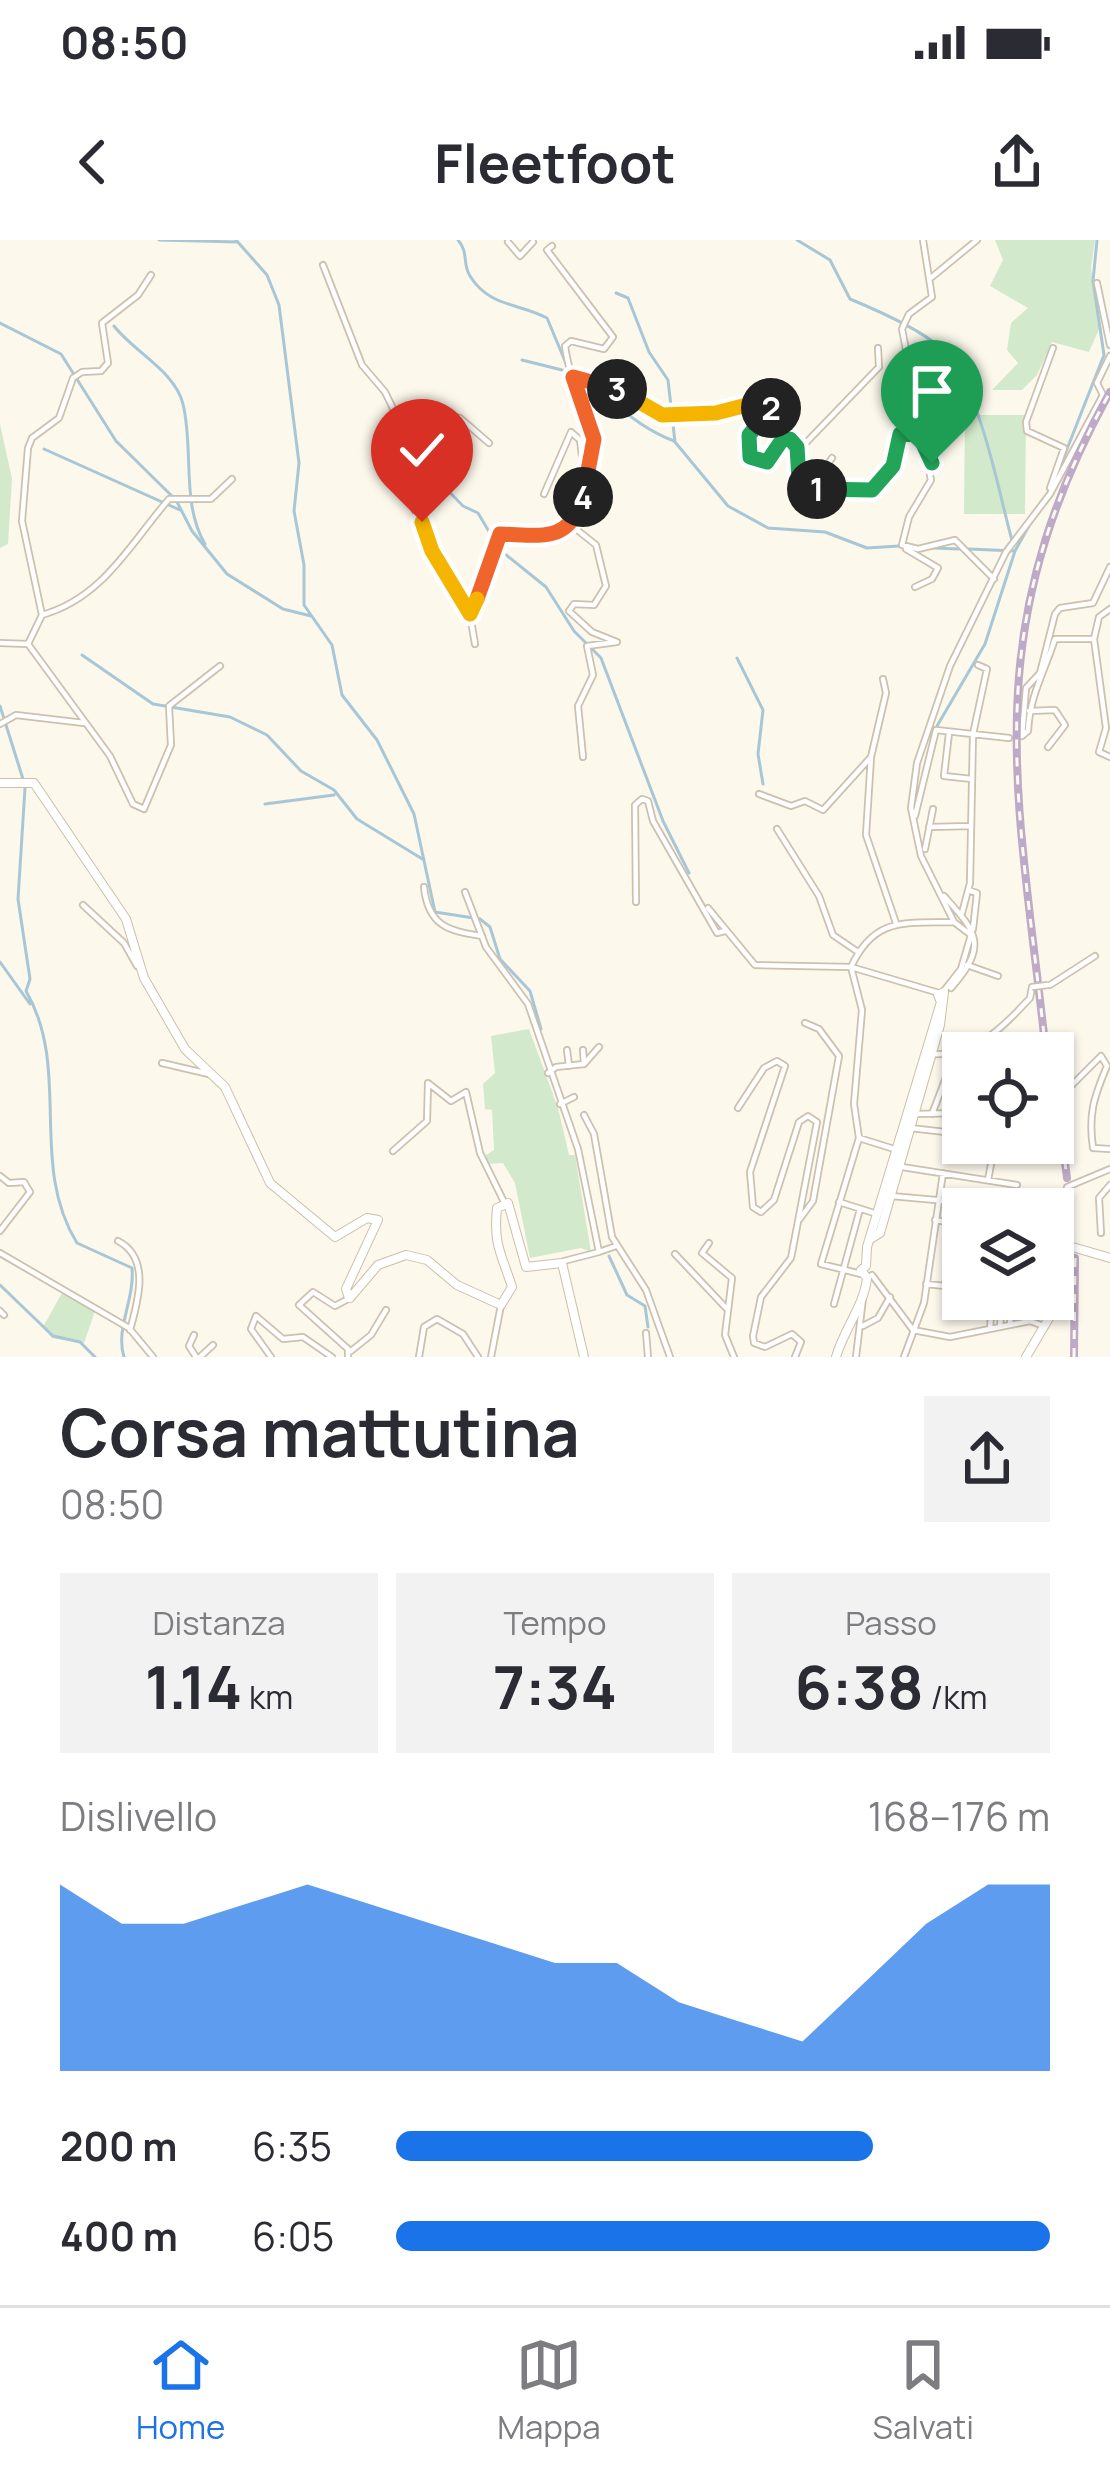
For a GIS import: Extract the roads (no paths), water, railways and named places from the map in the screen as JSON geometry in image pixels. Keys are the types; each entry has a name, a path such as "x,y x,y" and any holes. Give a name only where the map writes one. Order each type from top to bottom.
{"street":[{"path":"916,586 932,579 938,568 906,549 902,536 931,480 930,454 919,435 902,326 909,314 931,301 932,277 923,240"},
{"path":"932,277 977,240"},
{"path":"470,614 500,534 551,536 571,525 589,474 594,439 573,377 567,342 604,349 613,334 549,248 534,241 520,256 508,242"},
{"path":"323,265 362,365 385,392 402,427 396,464 401,484 470,614 475,644"},
{"path":"28,644 42,615 22,512 28,448 32,438 59,418 73,378 82,371 101,371 108,363 102,323 138,296 151,275"},
{"path":"1097,283 1110,345"},
{"path":"796,453 879,367 878,348"},
{"path":"1050,494 1064,448 1027,431 1026,422 1053,348"},
{"path":"856,1357 869,1240 910,1128 943,997 969,951 971,934 940,892 914,834 911,808 925,736 950,666 994,579 1050,494 1103,395 1097,382 1110,356"},
{"path":"573,377 600,381 662,415 716,413 766,397 771,408 749,435 750,457 767,462 782,440 790,439 796,453 795,471 811,488 839,493 872,490 893,466 895,438 909,432 919,435"},
{"path":"402,427 424,408 460,418 489,443"},
{"path":"544,494 571,432 580,440 584,473 589,474"},
{"path":"811,488 832,458"},
{"path":"42,615 79,599 103,579 169,499 212,499 232,479"},
{"path":"571,525 596,544 606,586 595,605 574,604 569,611 592,632 617,642 586,646 593,675 578,706 583,757"},
{"path":"906,549 955,541 994,579"},
{"path":"1094,639 1054,639 1043,676 1032,690 1028,731 1022,736 1026,688 1040,673 1055,614 1060,608 1094,603 1110,567"},
{"path":"1110,609 1099,617 1094,639 1106,728 1099,752 1110,757"},
{"path":"0,643 28,644"},
{"path":"28,644 123,775 133,803 144,809 170,745 170,706 220,666"},
{"path":"956,914 969,887 973,734 987,675 987,669 978,665"},
{"path":"883,679 886,693 871,757 866,844 896,924"},
{"path":"1029,711 1055,710 1065,725 1048,747"},
{"path":"0,724 16,715 84,723"},
{"path":"914,834 925,761 936,730 1009,737"},
{"path":"949,732 944,776 972,779"},
{"path":"759,794 785,805 805,801 823,810 871,757"},
{"path":"0,783 27,780 36,785 126,920 139,966"},
{"path":"636,902 635,805 641,799 648,801 699,906 717,933 725,932"},
{"path":"925,849 933,809"},
{"path":"929,827 971,826"},
{"path":"777,830 819,896 833,935 858,952"},
{"path":"424,887 441,926 457,936 482,936"},
{"path":"943,997 975,949 977,893 969,887"},
{"path":"465,892 495,961 522,992 578,1149 599,1252"},
{"path":"82,905 124,943 184,1049 230,1096 274,1187 335,1238 367,1218 378,1220 346,1289 349,1298"},
{"path":"708,908 755,965 851,967 943,997"},
{"path":"912,1334 891,1296 866,1273 820,1264 859,1138 854,1104 862,1010 851,967 864,939 896,924 956,914"},
{"path":"956,914 973,929"},
{"path":"992,1032 1030,998 1032,987 1048,985 1095,956"},
{"path":"967,965 998,976"},
{"path":"799,1220 813,1201 839,1056 819,1029 805,1023"},
{"path":"548,1073 584,1064 598,1047"},
{"path":"567,1050 568,1066"},
{"path":"583,1050 584,1064"},
{"path":"928,1053 942,1054"},
{"path":"869,1240 880,1233 891,1196 895,1149 928,1053"},
{"path":"1074,1082 1096,1058 1106,1060 1090,1121 1094,1148 1110,1149"},
{"path":"738,1108 764,1068 777,1061 785,1066 748,1186 753,1207 765,1212 774,1200 794,1131 804,1117 813,1118 817,1128 791,1258 771,1276 753,1336 754,1343 765,1347 792,1334 800,1342 795,1357"},
{"path":"162,1063 213,1075"},
{"path":"393,1150 428,1121 427,1084 435,1084 450,1100 466,1091 480,1153 512,1208 526,1267 562,1263 616,1246"},
{"path":"932,1114 942,1088"},
{"path":"560,1104 574,1097"},
{"path":"914,1114 942,1114"},
{"path":"584,1115 594,1134 616,1246 646,1290 670,1357"},
{"path":"910,1128 942,1132"},
{"path":"859,1138 895,1149"},
{"path":"988,1180 991,1164"},
{"path":"895,1167 1017,1185"},
{"path":"1067,1188 1110,1169"},
{"path":"904,1357 926,1284 943,1174"},
{"path":"0,1176 9,1183 24,1182 30,1192 0,1231"},
{"path":"1101,1233 1099,1198 1110,1185"},
{"path":"891,1196 942,1201"},
{"path":"839,1202 878,1214"},
{"path":"491,1357 501,1305 512,1287 497,1255 497,1208 506,1204"},
{"path":"834,1304 860,1209"},
{"path":"935,1220 942,1221"},
{"path":"118,1241 135,1254 140,1270 129,1329"},
{"path":"709,1243 702,1253 732,1278 725,1335 734,1357"},
{"path":"1074,1247 1110,1258"},
{"path":"931,1251 942,1252"},
{"path":"0,1253 129,1329 154,1357"},
{"path":"675,1254 727,1309"},
{"path":"386,1310 349,1355 299,1305 313,1292 335,1306 349,1298 378,1265 406,1255 427,1260 457,1286 501,1305"},
{"path":"562,1263 584,1357"},
{"path":"926,1284 942,1286"},
{"path":"863,1326 878,1318 891,1296"},
{"path":"836,1357 848,1321 863,1298"},
{"path":"271,1357 250,1327 256,1316 287,1341 303,1337 332,1357"},
{"path":"419,1357 424,1327 436,1318 463,1334 478,1357"},
{"path":"990,1330 991,1320"},
{"path":"1000,1320 1000,1327"},
{"path":"1010,1320 1010,1325"},
{"path":"1026,1357 1047,1320"},
{"path":"912,1334 950,1337 1034,1321 1045,1329"},
{"path":"646,1333 648,1357"},
{"path":"194,1335 189,1346 198,1357 213,1346"}],"waterway":[{"path":"159,240 237,242"},
{"path":"236,240 267,275 279,305 299,463 294,511 304,565 304,605 332,645 342,695 377,740 414,814 435,912 480,919 490,927 500,959 530,991 541,1029"},
{"path":"458,240 468,271 486,294 547,318 570,373"},
{"path":"797,240 830,260 850,299 919,332 953,363 986,438 1013,544"},
{"path":"1056,477 1104,355 1093,281 1097,240"},
{"path":"616,293 628,298 649,352 668,380 675,442 728,506 768,528 825,532 867,548 899,546"},
{"path":"0,323 61,354 116,441 176,500 192,531 227,574 283,609 311,616"},
{"path":"114,326 179,392 193,512 205,544"},
{"path":"522,360 566,371"},
{"path":"584,381 637,421 674,441"},
{"path":"44,449 180,510"},
{"path":"420,462 463,506 478,513 500,550 546,587 574,631 601,658 663,821 689,873"},
{"path":"937,726 985,644 1015,551 1031,522"},
{"path":"933,548 959,549"},
{"path":"969,549 1015,551"},
{"path":"82,655 153,704 230,717 267,735 301,771 334,790 357,819 424,860"},
{"path":"737,658 763,710 758,754 763,784"},
{"path":"0,706 23,779"},
{"path":"25,788 18,899 30,979 26,991 46,1053 55,1181 77,1243 132,1268 122,1336 124,1357"},
{"path":"265,804 334,795"},
{"path":"0,962 30,1004"},
{"path":"609,1256 627,1295 645,1306 648,1327"},
{"path":"0,1285 53,1336 80,1342 95,1357"}],"railway":[{"path":"1044,1032 1018,793 1023,640 1039,562 1067,480 1110,392"},
{"path":"1065,1164 1067,1178"},
{"path":"1074,1357 1075,1258"}]}
